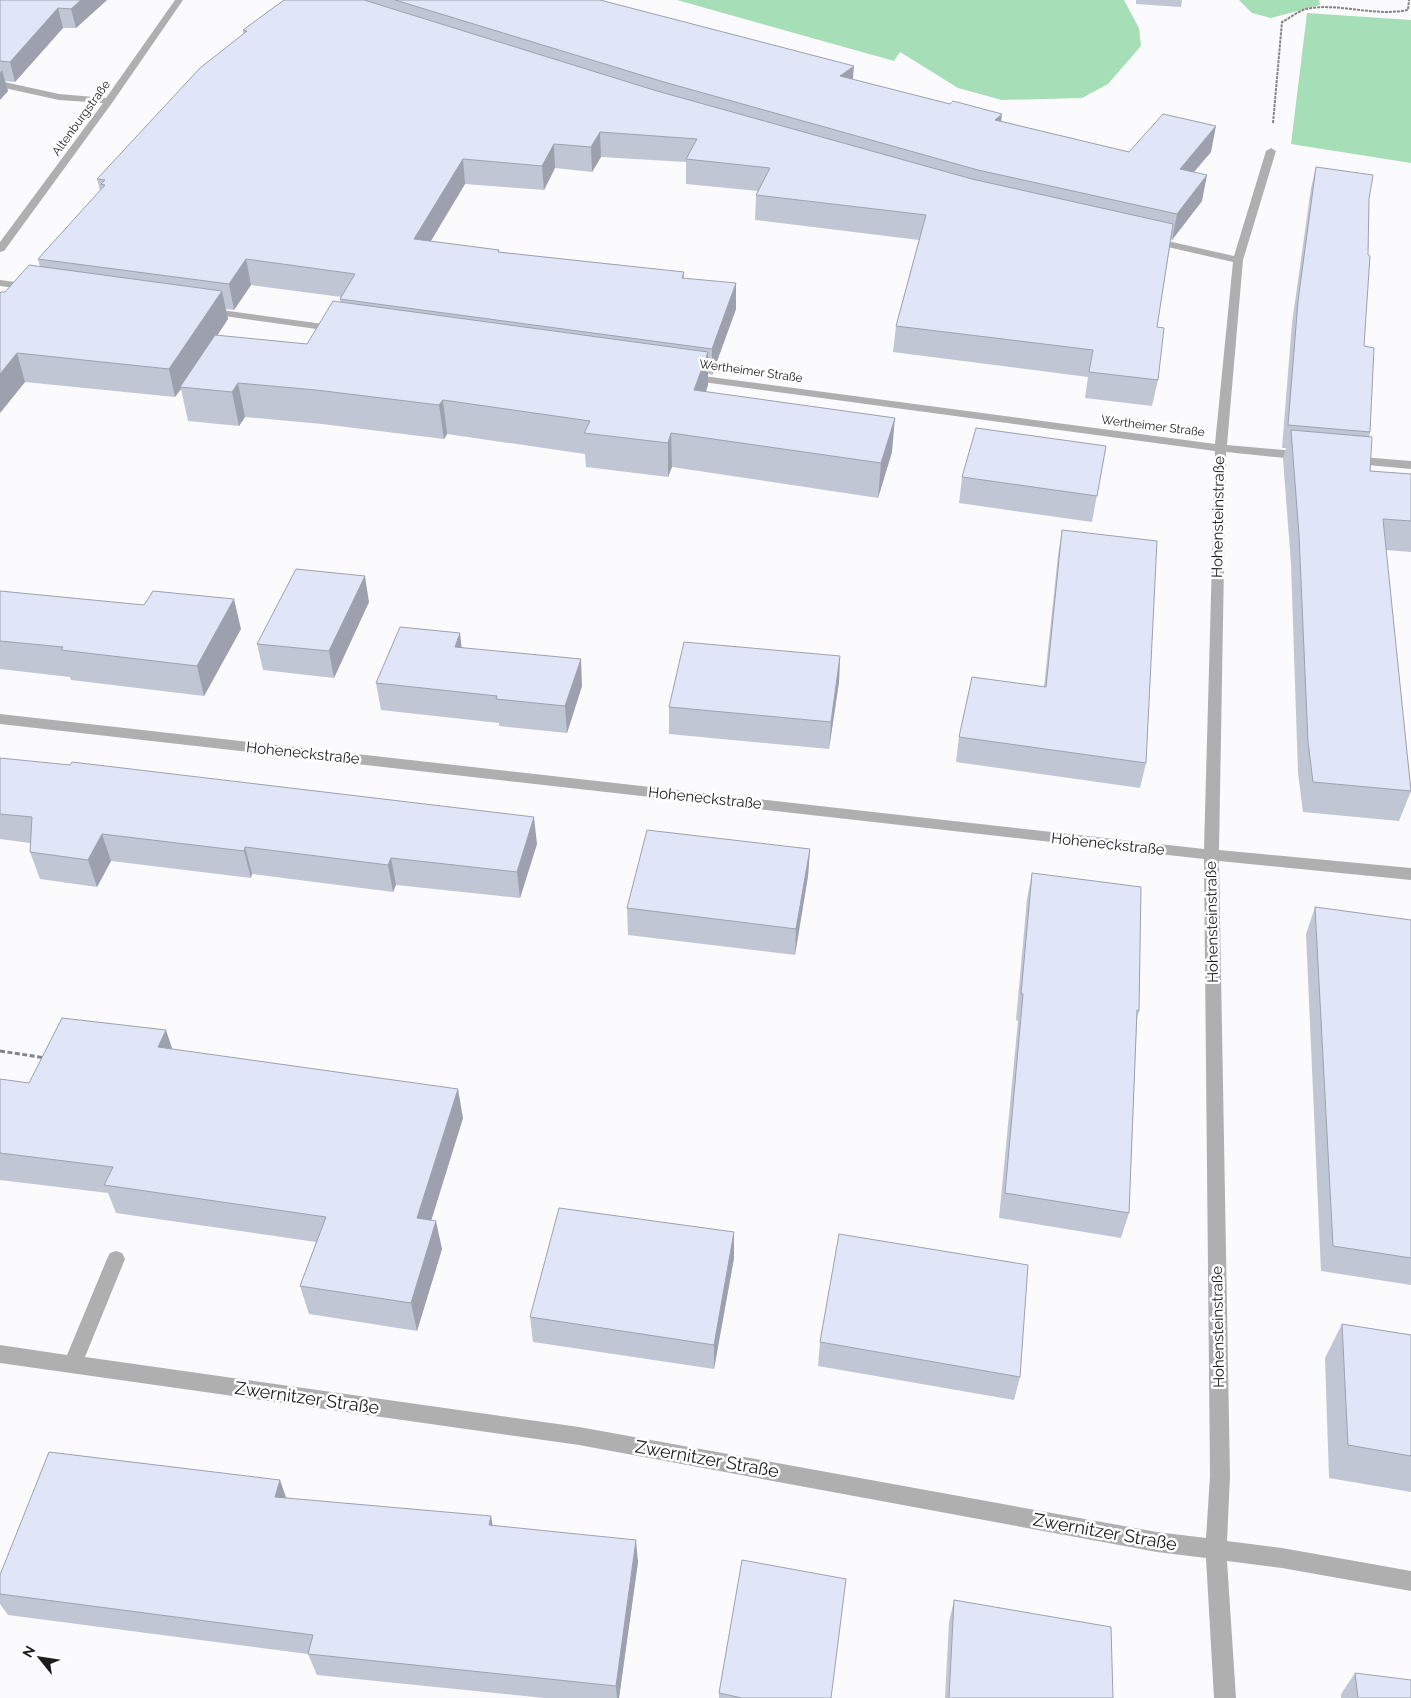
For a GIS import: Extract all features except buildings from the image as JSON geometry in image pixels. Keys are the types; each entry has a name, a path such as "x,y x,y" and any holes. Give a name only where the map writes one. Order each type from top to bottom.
{"street":[{"name":"Altenburgstraße","path":"0,249 109,101 180,0"},
{"path":"0,84 58,97 109,101"},
{"name":"Hohensteinstraße","path":"1225,1698 1216,1550 1220,1476 1211,855 1220,448 1238,260 1271,152"},
{"path":"1136,237 1238,260"},
{"path":"0,283 40,288"},
{"path":"199,310 347,330"},
{"name":"Wertheimer Straße","path":"674,375 1220,448 1321,457"},
{"path":"1341,459 1411,465"},
{"name":"Hoheneckstraße","path":"0,719 1211,855 1411,874"},
{"path":"73,1364 116,1259"},
{"name":"Zwernitzer Straße","path":"0,1354 579,1436 1138,1538 1282,1558 1411,1581"}],"path":[{"path":"1271,152 1282,22 1305,9 1343,9 1395,14 1408,10 1409,0"},
{"path":"0,1052 46,1057 42,1066"}],"green space":[{"path":"677,0 1124,0 1139,28 1141,46 1108,84 1082,98 1002,100 958,88 900,52 894,61"},
{"path":"1239,0 1319,0 1320,5 1271,18 1252,13"},
{"path":"1307,13 1411,20 1411,163 1291,144"}]}
